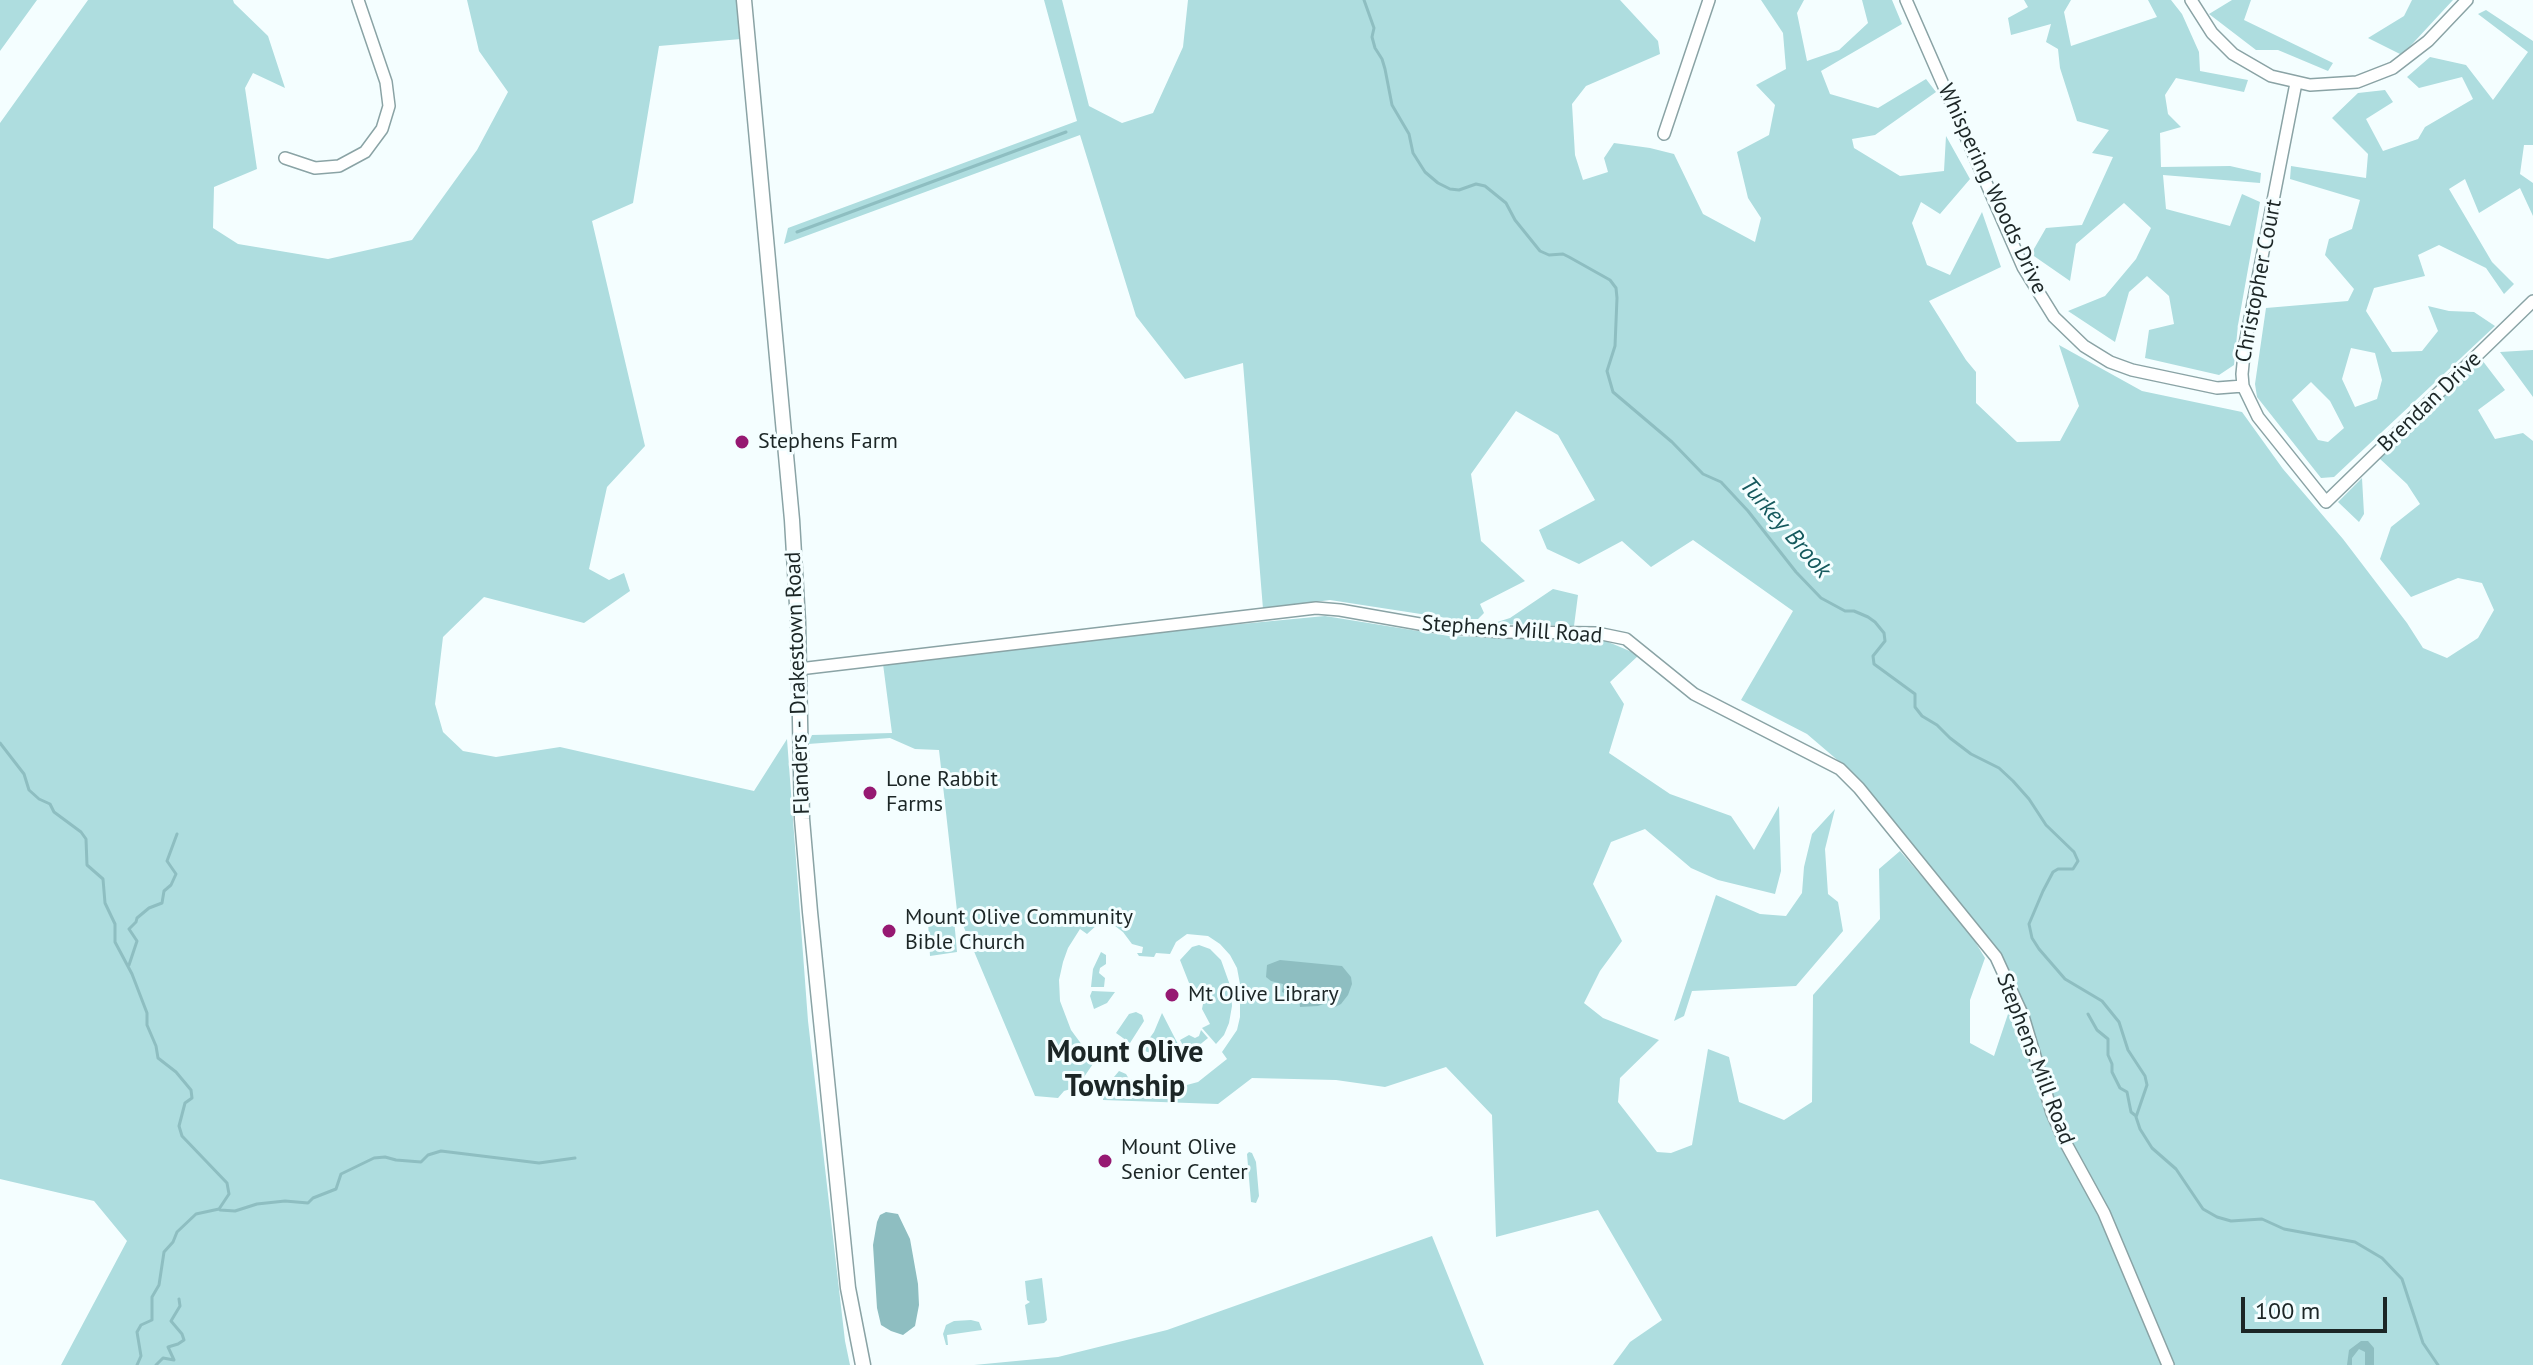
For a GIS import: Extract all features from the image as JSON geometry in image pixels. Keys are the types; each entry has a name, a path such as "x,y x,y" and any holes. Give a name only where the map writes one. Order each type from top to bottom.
{"street":[{"path":"285,158 315,168 339,166 365,152 382,129 389,106 386,82 358,0"},
{"name":"Flanders - Drakestown Road","path":"744,0 792,520 802,819 811,928 848,1288 863,1365"},
{"path":"1664,134 1709,0"},
{"name":"Whispering Woods Drive","path":"1906,0 2023,267 2054,317 2084,346 2110,362 2132,370 2217,388 2243,386"},
{"path":"2191,0 2212,33 2233,54 2271,76 2296,83 2321,85 2357,82 2393,68 2428,41 2467,0"},
{"name":"Christopher Court","path":"2296,83 2245,344 2242,374 2243,386 2258,417 2326,502"},
{"name":"Brendan Drive","path":"2326,502 2533,301"},
{"name":"Stephens Mill Road","path":"799,669 1316,608 1431,626 1502,632 1597,633 1626,639 1694,694 1840,769 1859,788 1996,957 2023,1016 2052,1113 2104,1213 2168,1365"}],"shaded area":[{"path":"0,0 37,0 0,51"},
{"path":"88,0 233,0 268,36 285,88 253,73 245,88 257,169 214,187 213,228 238,244 328,259 412,240 477,150 508,92 479,51 467,0 738,0 741,39 659,46 633,203 592,221 645,446 607,487 589,569 609,580 624,573 630,591 584,623 484,597 443,637 435,704 443,732 463,751 496,757 560,747 754,791 787,739 808,1021 850,1365 61,1365 127,1241 94,1201 0,1179 0,123"},
{"path":"1044,0 1062,0 1089,106 1122,123 1153,113 1183,47 1188,0 1620,0 1658,41 1660,54 1586,86 1572,104 1575,155 1583,180 1608,172 1604,158 1614,143 1674,154 1703,214 1755,242 1761,218 1748,198 1737,152 1769,135 1775,105 1756,85 1786,69 1783,33 1761,0 1804,0 1797,13 1807,61 1839,50 1868,23 1862,0 1892,0 1902,24 1821,71 1830,94 1878,108 1926,79 1936,92 1875,135 1852,139 1854,148 1900,176 1944,171 1946,136 1970,179 1940,214 1921,202 1912,223 1927,265 1950,275 1982,212 2001,267 1929,301 1976,372 1976,403 2017,442 2060,441 2079,406 2059,345 2142,391 2242,412 2283,469 2343,539 2423,648 2447,658 2478,638 2494,610 2482,583 2458,578 2411,597 2380,559 2391,527 2420,504 2407,484 2379,458 2482,360 2505,390 2478,410 2495,439 2523,433 2533,441 2533,1365 2174,1365 2113,1222 2079,1162 2054,1104 2017,990 1999,953 1855,775 1807,734 1741,700 1793,611 1693,540 1651,567 1622,541 1579,564 1547,549 1539,530 1595,500 1558,435 1516,411 1471,474 1481,541 1525,581 1480,604 1484,613 1478,619 1453,619 1330,600 1263,609 1243,363 1185,379 1136,316 1080,135 784,244 788,228 1077,121"},
{"path":"2024,0 2071,0 2064,12 2071,46 2157,17 2148,0 2171,0 2182,14 2199,52 2200,71 2248,80 2244,92 2176,78 2165,95 2168,114 2181,127 2160,133 2161,167 2230,166 2261,173 2260,183 2163,175 2166,209 2230,226 2242,194 2260,202 2234,365 2219,375 2145,358 2149,330 2174,324 2169,296 2147,276 2129,292 2115,342 2068,311 2105,296 2136,259 2151,228 2124,203 2076,244 2070,281 2031,254 2046,228 2082,225 2113,157 2092,153 2109,130 2077,121 2060,68 2058,49 2046,42 2051,24 2011,35 2008,18 2028,7"},
{"path":"2232,0 2251,0 2244,20 2333,63 2328,71 2278,50 2256,50 2209,14"},
{"path":"2412,0 2453,0 2402,55 2368,38 2404,16"},
{"path":"2486,10 2533,41 2533,145 2524,145 2520,174 2533,183 2533,216 2520,188 2479,213 2465,179 2449,189 2492,262 2514,284 2504,294 2486,268 2439,245 2418,255 2425,276 2374,288 2366,311 2392,352 2422,351 2438,331 2428,306 2474,312 2495,326 2334,477 2321,478 2257,397 2255,384 2266,308 2348,301 2354,289 2325,255 2329,239 2352,229 2360,200 2290,179 2291,166 2366,178 2368,154 2332,118 2358,93 2385,90 2393,102 2366,119 2383,151 2418,139 2425,127 2473,99 2462,77 2419,88 2407,77 2430,57 2466,65 2493,100 2528,52 2478,14","holes":["2351,348 2375,353 2382,380 2377,399 2355,407 2342,379","2311,382 2330,401 2344,428 2328,442 2318,440 2292,400"]},
{"path":"2533,350 2533,397 2500,352"},
{"path":"2362,478 2364,514 2359,522 2338,502"},
{"path":"1553,589 1578,595 1574,626 1491,624 1510,618"},
{"path":"1325,616 1449,636 1606,641 1639,655 1610,682 1624,704 1609,753 1670,794 1731,816 1754,850 1779,806 1781,871 1775,894 1718,880 1691,868 1645,829 1611,842 1593,884 1622,941 1600,971 1584,1003 1603,1018 1659,1040 1620,1078 1618,1102 1657,1152 1671,1153 1692,1145 1708,1049 1729,1057 1739,1102 1784,1120 1812,1102 1813,995 1880,919 1879,869 1900,851 1968,930 1985,958 1970,1000 1970,1043 1994,1056 2012,1002 2049,1123 2099,1216 2137,1299 2162,1365 1613,1365 1630,1342 1662,1320 1598,1210 1496,1237 1492,1115 1446,1067 1385,1087 1336,1080 1252,1078 1218,1104 1103,1100 1103,1090 1119,1071 1129,1079 1148,1085 1183,1086 1198,1082 1227,1059 1222,1052 1237,1030 1240,984 1230,955 1208,936 1187,934 1176,942 1170,954 1156,953 1154,957 1139,956 1137,953 1142,953 1143,947 1132,944 1111,923 1098,924 1087,934 1080,929 1063,962 1059,980 1060,1001 1071,1030 1085,1049 1094,1051 1095,1061 1077,1087 1064,1091 1058,1098 1035,1096 957,911 939,750 915,749 890,738 808,744 812,735 892,733 883,664"},
{"path":"1835,809 1825,849 1828,894 1838,902 1843,931 1796,986 1692,991 1684,1016 1674,1021 1716,895 1760,914 1786,916 1802,893 1812,834"},
{"path":"954,919 957,952 930,956 928,921"},
{"path":"1199,945 1210,949 1221,960 1231,988 1229,1023 1216,1044 1202,1028 1210,1024 1180,960 1192,947"},
{"path":"1101,952 1106,955 1106,964 1099,973 1105,978 1104,987 1091,987 1093,969"},
{"path":"1280,960 1342,966 1351,977 1348,995 1335,1007 1332,1001 1300,1007 1299,1000 1282,992 1283,984 1266,977 1267,965"},
{"path":"1092,991 1115,992 1107,1003 1094,1009 1090,996"},
{"path":"1136,1012 1142,1015 1144,1021 1130,1043 1116,1033 1129,1014"},
{"path":"1162,1013 1181,1054 1164,1057 1141,1050 1154,1032"},
{"path":"1201,1030 1208,1038 1187,1053 1180,1040 1189,1035 1195,1038"},
{"path":"1249,1152 1256,1162 1259,1196 1256,1203 1251,1202"},
{"path":"886,1212 898,1214 910,1239 918,1284 919,1305 915,1326 903,1335 881,1325 877,1308 873,1245 877,1222 880,1215"},
{"path":"1432,1236 1484,1365 974,1365 1058,1357 1167,1330"},
{"path":"1042,1278 1047,1320 1028,1325 1025,1305 1030,1302 1027,1300 1025,1281"},
{"path":"971,1320 979,1322 982,1330 947,1335 946,1345 943,1334 946,1325"},
{"path":"2361,1341 2368,1341 2374,1348 2374,1365 2365,1365 2365,1352 2359,1349 2352,1358 2352,1365 2347,1365 2349,1350"}],"waterway":[{"name":"Turkey Brook","path":"1364,0 1374,28 1372,37 1375,48 1385,69 1392,105 1409,134 1413,153 1425,172 1450,189 1459,190 1476,184 1485,186 1506,203 1515,220 1540,251 1549,255 1563,254 1610,280 1616,288 1617,298 1615,346 1607,371 1613,392 1672,442 1703,474 1721,482 1821,598 1875,622 1884,633 1885,641 1873,656 1874,664 1915,694 1915,707 1922,716 1971,754 1999,768 2013,781 2046,825 2074,852 2078,861 2073,869 2053,872 2043,891 2029,924 2032,938 2065,979 2102,1001 2119,1022 2128,1050 2145,1076 2147,1085 2136,1117 2152,1148 2176,1169 2203,1209 2217,1217 2231,1221 2262,1219 2284,1229 2355,1242 2382,1258 2402,1279 2423,1343 2438,1365"},
{"path":"797,232 1066,132"},
{"path":"0,743 24,774 29,790 50,804 54,812 86,839 87,865 103,879 105,903 115,924 115,942 147,1013 147,1025 158,1058 176,1072 191,1090 192,1098 185,1103 179,1126 182,1136 227,1183 229,1194 219,1209 196,1214 177,1232 164,1252 159,1285 152,1297 152,1320 141,1325 137,1332 141,1356 137,1365"},
{"path":"129,965 137,941 129,929 149,908 162,903 164,891 176,874 167,861 177,834"},
{"path":"2088,1014 2097,1030 2108,1039 2112,1072 2120,1088 2127,1092 2131,1112 2136,1116"},
{"path":"220,1210 235,1211 257,1204 285,1201 308,1203 336,1189 341,1174 374,1158 421,1162 428,1155 441,1151 539,1163 575,1158"},
{"path":"156,1365 163,1358 174,1360 168,1347 184,1340 171,1321 180,1306 179,1299"}],"place":[{"name":"Stephens Farm","path":"742,442"},
{"name":"Lone Rabbit Farms","path":"870,793"},
{"name":"Mount Olive Community Bible Church","path":"889,931"},
{"name":"Mt Olive Library","path":"1172,995"},
{"name":"Mount Olive Senior Center","path":"1105,1161"}],"district":[{"name":"Mount Olive Township","path":"1125,1070"}]}
